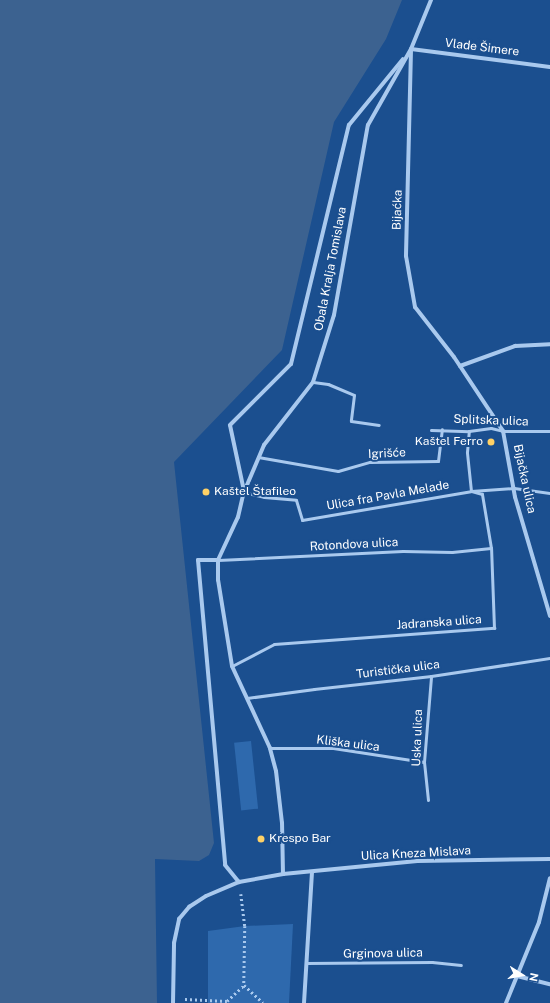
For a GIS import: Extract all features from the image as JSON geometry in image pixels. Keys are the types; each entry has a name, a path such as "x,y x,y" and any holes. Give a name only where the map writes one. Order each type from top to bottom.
{"street":[{"path":"244,492 230,425 291,364 349,125 411,49 431,0"},
{"name":"Vlade Šimere","path":"411,49 550,67"},
{"name":"Bijaćka","path":"411,49 406,256 415,307 454,357"},
{"name":"Obala Kralja Tomislava","path":"283,874 281,816 276,771 270,748 232,666 218,580 218,560 238,517 244,492 264,445 313,382 334,315 368,125 411,49"},
{"path":"460,366 515,346 550,344"},
{"name":"Bijačka ulica","path":"454,357 503,431 514,488 549,608 550,616"},
{"path":"218,560 198,560 225,865 239,882"},
{"name":"Ulica Kneza Mislava","path":"283,874 417,861 550,859"},
{"path":"304,1003 312,872"},
{"path":"173,1001 174,943 179,919 189,907 239,882 283,874"},
{"path":"506,1003 539,922 550,878"},
{"path":"517,976 550,984"}],"lane":[{"path":"313,382 328,384 354,395 351,421 379,425"},
{"name":"Splitska ulica","path":"431,430 442,428 469,431 491,428 503,431 550,431"},
{"name":"Igrišće","path":"258,457 338,471 370,462 438,461 442,428"},
{"path":"469,431 467,452 472,491"},
{"name":"Ulica fra Pavla Melade","path":"244,492 264,497 296,500 302,520 472,491 514,488 550,493"},
{"name":"Jadranska ulica","path":"232,666 274,644 494,628 491,548 482,494 472,491"},
{"name":"Rotondova ulica","path":"218,560 403,551 452,552 491,548"},
{"name":"Turistička ulica","path":"247,698 431,676 550,658"},
{"name":"Uska ulica","path":"428,800 424,762 431,676"},
{"name":"Kliška ulica","path":"270,748 333,748 424,762"},
{"name":"Grginova ulica","path":"306,963 432,962 461,965"}],"path":[{"path":"173,1001 227,1002 244,985 245,926 239,882"},
{"path":"244,985 264,1003"}],"shaded area":[{"path":"0,0 402,0 386,39 334,122 282,350 174,462 214,843 209,855 199,861 155,859 157,1003 0,1003"},
{"path":"251,741 258,809 241,810 234,743"},
{"path":"293,924 289,1003 208,1003 208,931 245,926"}],"place":[{"name":"Kaštel Ferro","path":"491,442"},
{"name":"Kaštel Štafileo","path":"206,492"},
{"name":"Krespo Bar","path":"261,839"}]}
